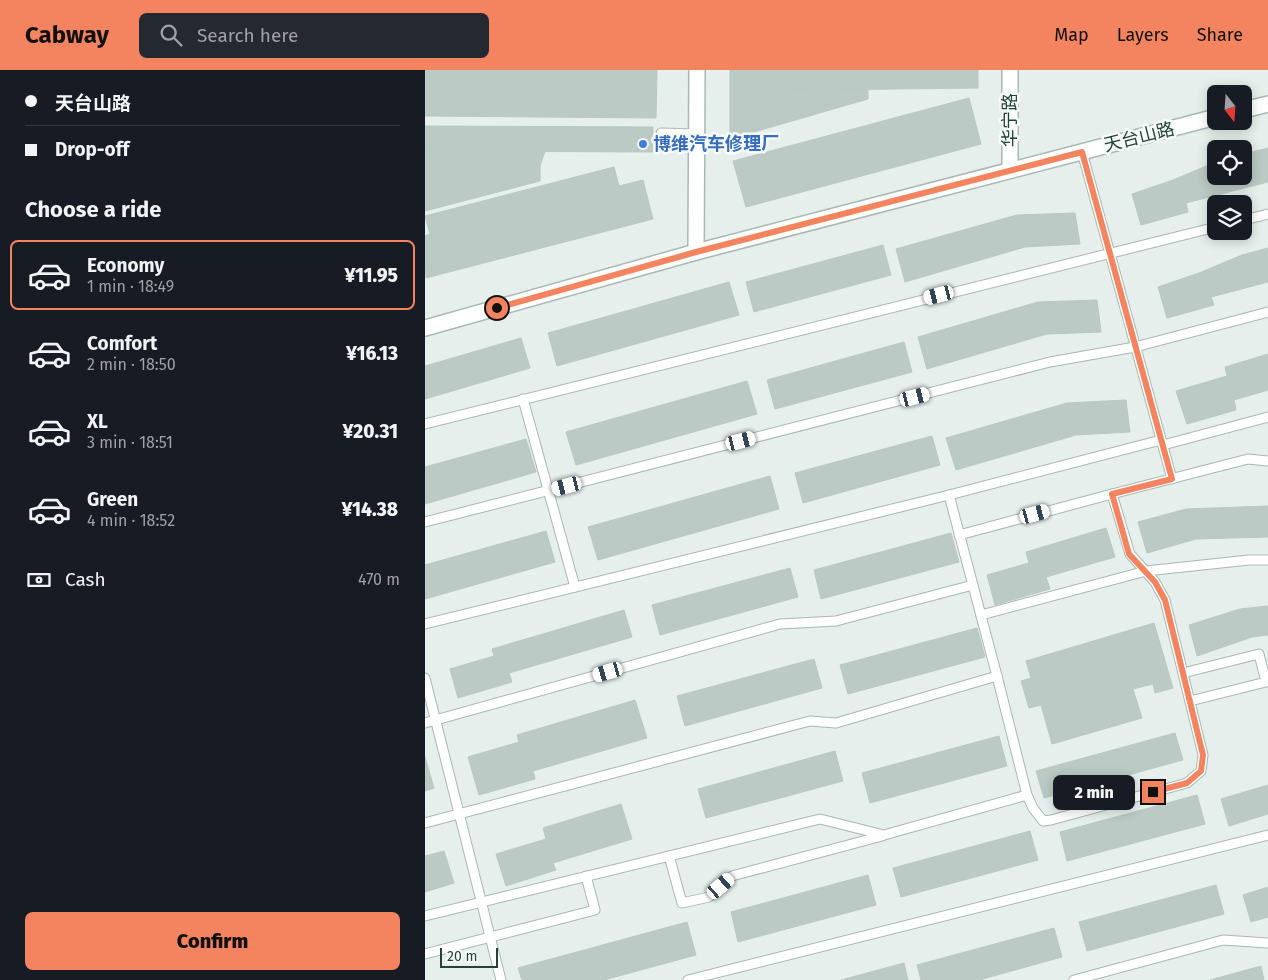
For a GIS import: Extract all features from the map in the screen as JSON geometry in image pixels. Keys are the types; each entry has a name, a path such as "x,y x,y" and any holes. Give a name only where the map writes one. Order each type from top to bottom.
{"street":[{"path":"696,252 697,70"},
{"name":"华宁路","path":"1010,170 1011,70"},
{"path":"1253,108 1268,104"},
{"name":"天台山路","path":"425,328 696,252 1207,119"}],"lane":[{"path":"661,133 697,134"},
{"path":"1082,152 1172,479"},
{"path":"1252,218 1268,214"},
{"path":"425,424 1207,228"},
{"path":"425,522 1050,362 1135,347 1268,312"},
{"path":"523,399 575,587"},
{"path":"425,624 1268,417"},
{"path":"959,535 1248,459 1268,461"},
{"path":"949,495 1027,795 1033,808 1043,821 1187,783 1201,771 1203,755 1165,600 1155,582 1129,554 1112,494"},
{"path":"981,615 1146,571 1249,560 1268,560"},
{"path":"425,723 780,624 836,621 973,586"},
{"path":"1183,673 1259,654 1266,682 1190,701"},
{"path":"425,823 810,721 836,723 997,676"},
{"path":"425,678 501,980"},
{"path":"669,856 682,903 709,896 732,876 1027,795"},
{"path":"425,916 820,819 884,835"},
{"path":"688,980 1268,835"},
{"path":"425,954 595,910 586,876"},
{"path":"1074,980 1223,940 1268,943"}],"building":[{"path":"425,70 657,70 656,118 425,116"},
{"path":"730,70 978,70 978,88 730,91"},
{"path":"868,89 868,99 730,139 730,91"},
{"path":"969,98 981,144 746,207 733,161"},
{"path":"425,126 653,127 653,152 425,151"},
{"path":"1268,148 1268,182 1217,195 1207,195 1207,198 1186,203 1188,212 1141,225 1132,194 1207,166 1207,185 1252,185 1252,152"},
{"path":"425,151 545,151 540,166 540,181 425,211"},
{"path":"614,167 619,186 643,180 653,219 426,278 425,236 430,234 425,216"},
{"path":"1075,213 1080,244 1025,247 905,282 896,249 1017,215"},
{"path":"883,245 891,275 754,312 746,282"},
{"path":"1268,248 1268,282 1211,297 1214,305 1167,318 1158,287 1199,273 1242,255"},
{"path":"729,282 739,315 557,366 548,333"},
{"path":"1097,300 1101,332 1047,334 927,369 918,337 1038,302"},
{"path":"521,338 530,368 425,399 425,366"},
{"path":"904,342 912,372 775,409 767,380"},
{"path":"1268,354 1268,390 1234,400 1236,410 1187,424 1176,391 1227,376 1225,367"},
{"path":"747,381 757,414 576,465 566,432"},
{"path":"1126,400 1130,432 1076,435 956,470 946,438 1067,403"},
{"path":"932,436 940,465 803,503 795,473"},
{"path":"526,439 536,472 425,504 425,467"},
{"path":"770,476 779,509 598,560 588,527"},
{"path":"1268,506 1268,537 1196,539 1147,553 1138,522 1186,509"},
{"path":"1106,528 1115,557 1046,577 1050,589 995,605 987,575 1029,563 1026,552"},
{"path":"546,531 555,562 425,599 425,565"},
{"path":"951,533 959,562 821,599 814,570"},
{"path":"790,568 798,597 660,635 652,605"},
{"path":"1268,606 1268,635 1252,637 1197,656 1189,625 1240,609"},
{"path":"624,610 632,637 509,673 512,682 458,698 450,669 494,656 492,649"},
{"path":"1154,623 1173,688 1155,693 1153,684 1133,689 1142,718 1052,744 1041,705 1029,708 1021,681 1031,678 1026,661"},
{"path":"977,628 985,657 848,694 840,665"},
{"path":"814,659 822,688 685,726 677,696"},
{"path":"635,700 647,738 533,771 535,779 479,795 468,757 519,742 517,735"},
{"path":"1175,733 1183,760 1044,798 1036,771"},
{"path":"999,736 1007,766 870,803 862,773"},
{"path":"835,751 843,781 706,818 698,789"},
{"path":"425,757 434,788 425,791"},
{"path":"1268,785 1268,814 1229,826 1221,799"},
{"path":"1197,795 1205,824 1067,861 1060,832"},
{"path":"621,804 632,839 553,863 556,870 506,886 496,854 546,839 543,828"},
{"path":"1030,831 1038,860 901,897 893,868"},
{"path":"444,851 454,883 425,892 425,856"},
{"path":"868,875 876,905 738,942 731,912"},
{"path":"1216,885 1224,914 1087,951 1079,922"},
{"path":"1268,887 1268,917 1251,922 1243,895"},
{"path":"687,922 696,955 604,980 522,980 518,968"},
{"path":"1054,928 1062,957 979,980 921,980 917,965"},
{"path":"904,963 908,980 841,980"},
{"path":"1261,966 1264,980 1210,980"}],"place":[{"name":"博维汽车修理厂","path":"643,144"}],"route":[{"path":"497,308 696,252 1082,152 1172,479 1112,494 1129,554 1155,582 1165,600 1203,755 1201,771 1187,783 1153,792"}]}
